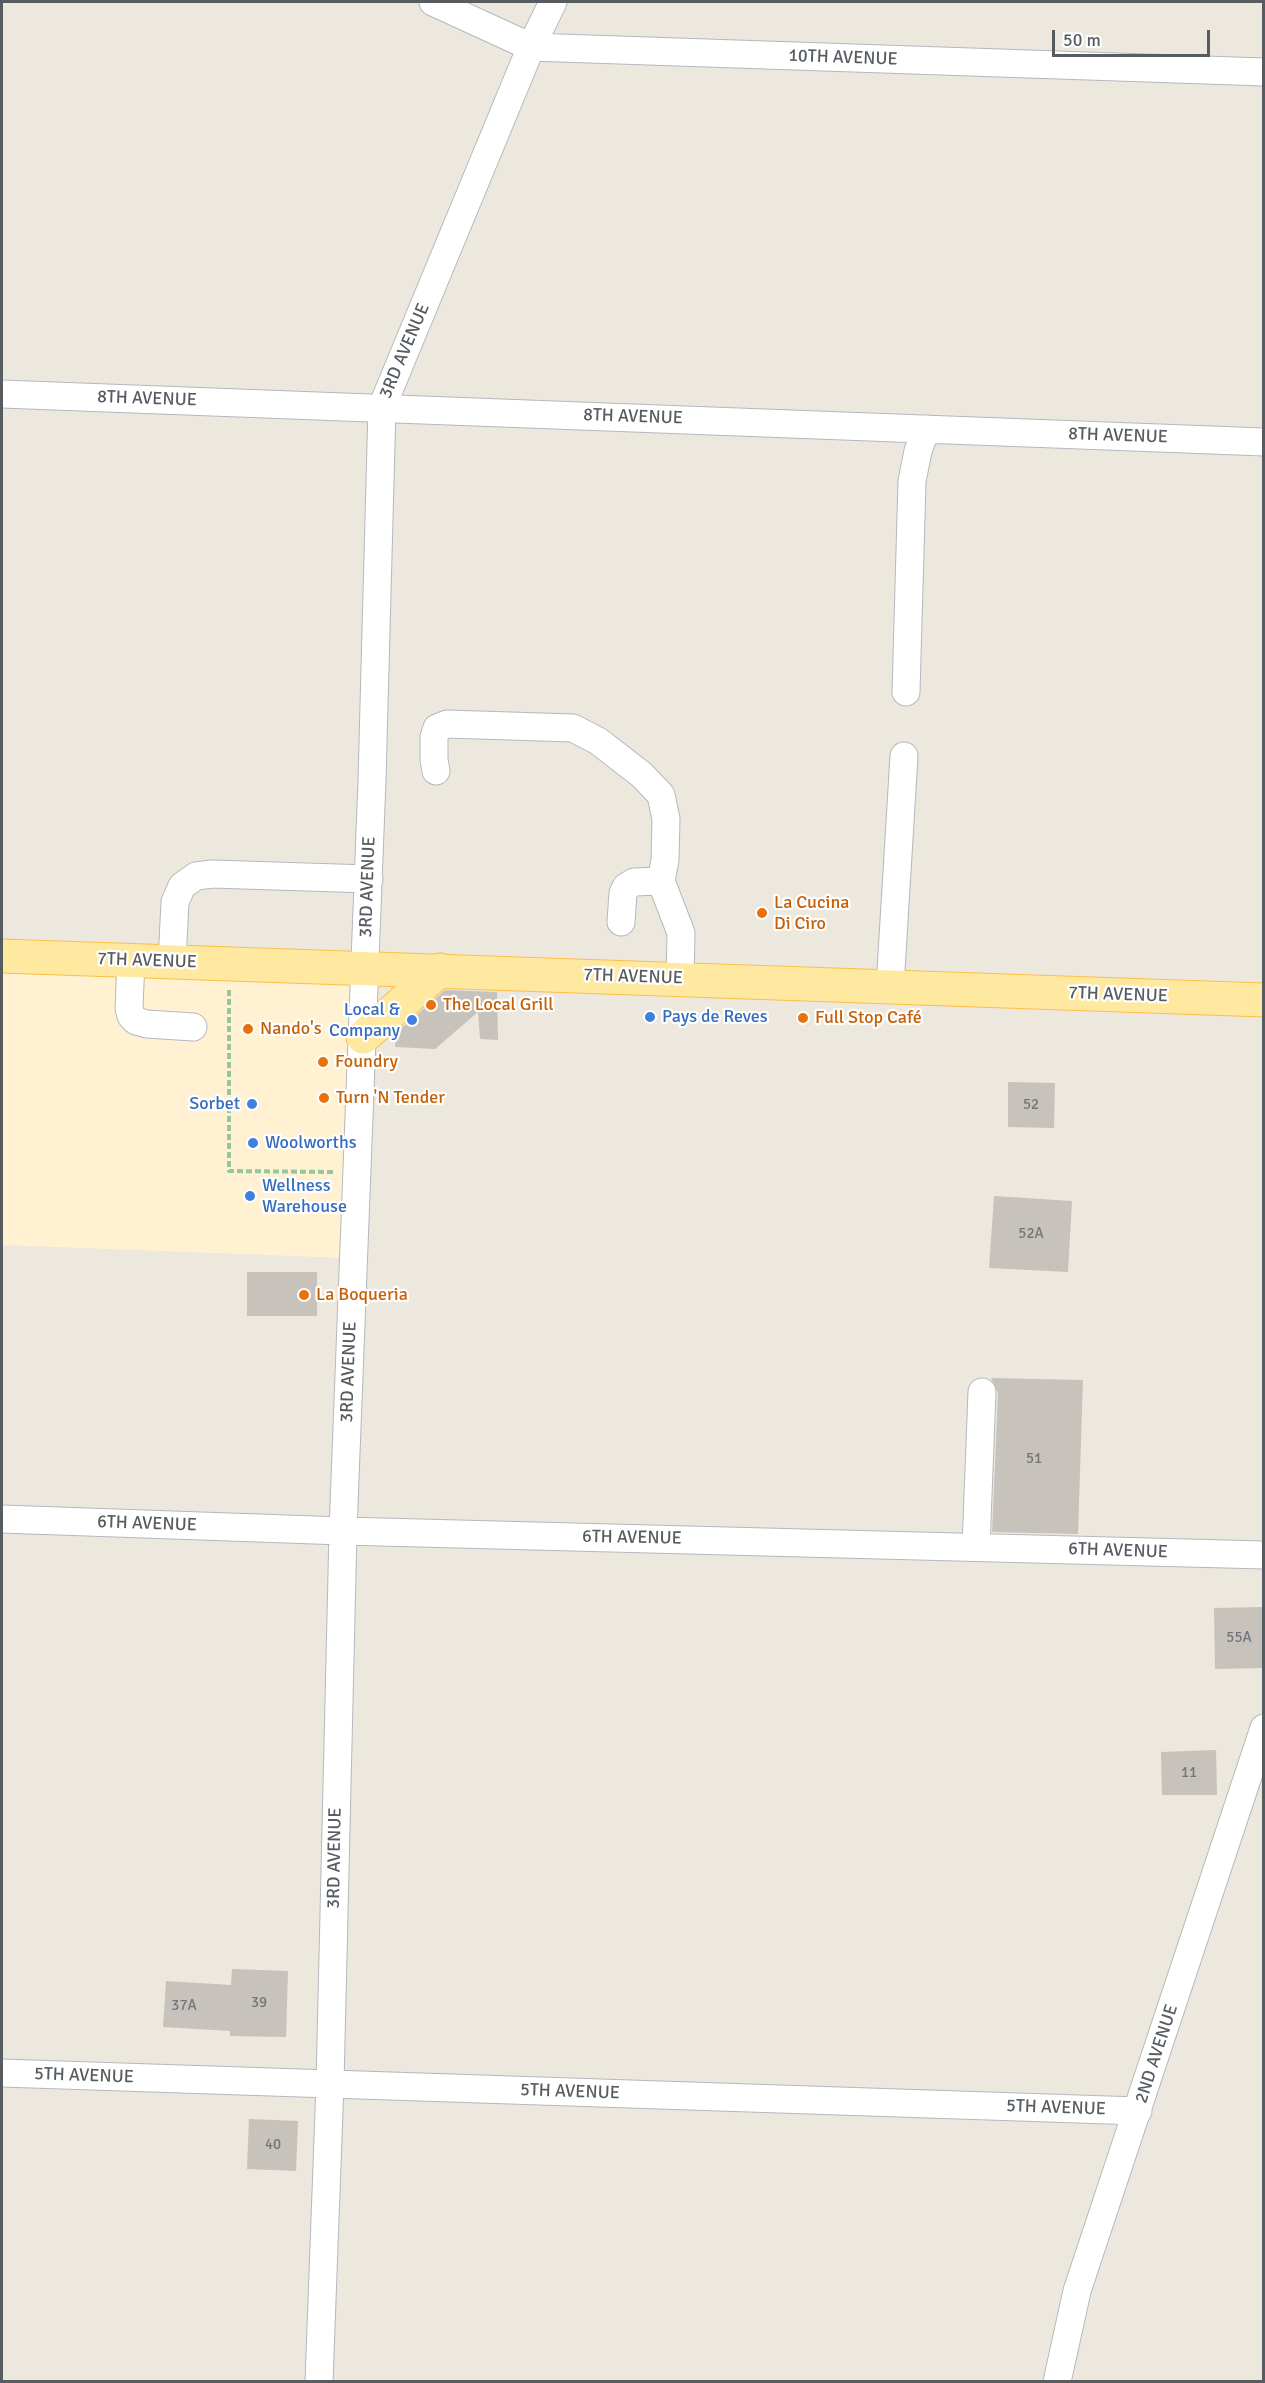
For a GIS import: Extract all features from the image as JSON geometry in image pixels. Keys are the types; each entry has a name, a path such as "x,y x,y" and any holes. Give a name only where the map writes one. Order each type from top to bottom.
{"main road":[{"name":"7TH AVENUE","path":"2,956 1263,1000"},
{"path":"363,1036 440,970"}],"street":[{"name":"10TH AVENUE","path":"433,2 531,46 1263,72"},
{"name":"3RD AVENUE","path":"319,2382 330,2084 343,1531 369,879 382,407 531,46 553,2"},
{"name":"8TH AVENUE","path":"2,394 1263,442"},
{"path":"906,692 912,482 918,451 926,429"},
{"path":"436,771 434,737 437,728 447,724 573,728 598,741 642,775 661,795 666,819 665,860 661,881 681,933 680,979"},
{"path":"890,987 904,756"},
{"path":"172,962 175,902 182,886 196,876 212,874 369,879"},
{"path":"621,922 622,893 626,886 634,882 661,881"},
{"path":"131,960 129,1008 131,1016 136,1021 147,1024 193,1028"},
{"path":"976,1547 982,1392"},
{"name":"6TH AVENUE","path":"2,1519 343,1531 1263,1555"},
{"name":"2ND AVENUE","path":"1057,2382 1077,2291 1263,1728"},
{"name":"5TH AVENUE","path":"2,2073 1138,2111"}],"path":[{"path":"229,980 229,1171 333,1172"}],"shaded area":[{"path":"2,969 358,977 347,1258 2,1245"}],"building":[{"path":"445,990 497,992 498,1040 480,1039 478,1012 435,1049 395,1047 396,1033"},
{"path":"1008,1082 1055,1083 1054,1128 1008,1127"},
{"path":"994,1196 1072,1201 1068,1272 989,1268"},
{"path":"247,1272 317,1272 317,1316 247,1316"},
{"path":"991,1378 1083,1380 1078,1534 992,1532 998,1393"},
{"path":"1263,1607 1263,1668 1215,1669 1214,1608"},
{"path":"1216,1750 1217,1795 1162,1795 1161,1752"},
{"path":"232,1969 288,1971 286,2037 230,2036 230,2031 163,2027 166,1981 231,1985"},
{"path":"249,2119 298,2121 296,2171 247,2169"}],"place":[{"name":"La Cucina Di Ciro","path":"762,913"},
{"name":"The Local Grill","path":"431,1005"},
{"name":"Pays de Reves","path":"650,1017"},
{"name":"Full Stop Café","path":"803,1018"},
{"name":"Local & Company","path":"412,1020"},
{"name":"Nando's","path":"248,1029"},
{"name":"Foundry","path":"323,1062"},
{"name":"Turn 'N Tender","path":"324,1098"},
{"name":"Sorbet","path":"252,1104"},
{"name":"Woolworths","path":"253,1143"},
{"name":"Wellness Warehouse","path":"250,1196"},
{"name":"La Boqueria","path":"304,1295"}]}
